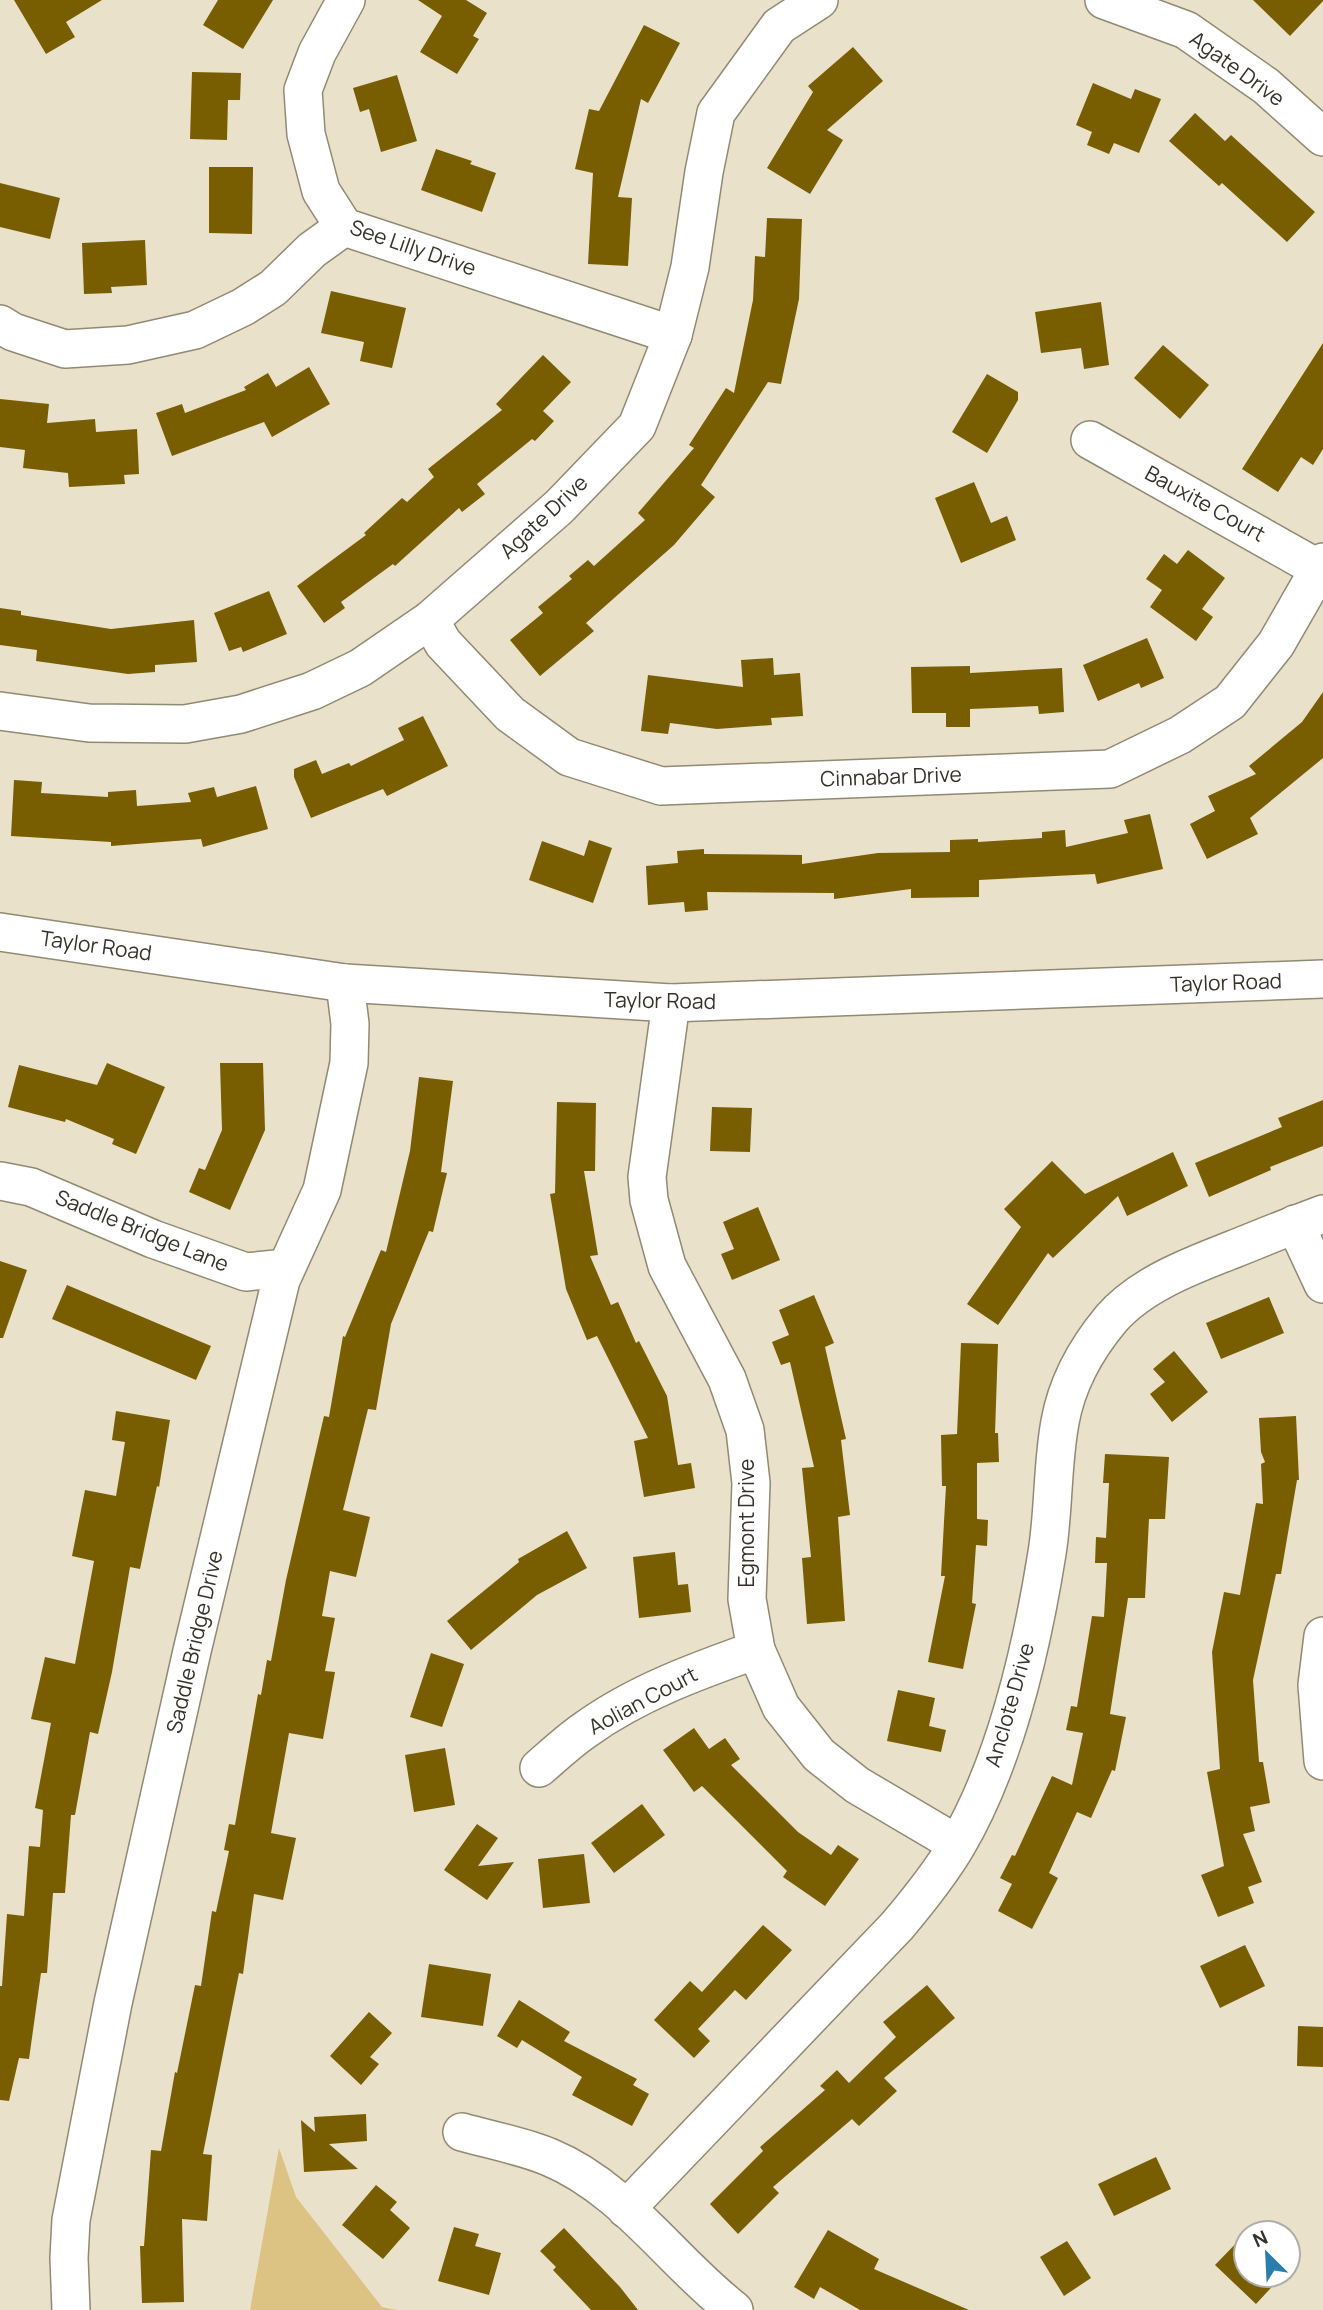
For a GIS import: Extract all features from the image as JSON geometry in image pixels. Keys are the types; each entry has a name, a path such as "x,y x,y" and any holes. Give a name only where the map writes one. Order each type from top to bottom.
{"street":[{"name":"See Lilly Drive","path":"346,0 317,53 303,89 306,134 321,191 344,227 673,335"},
{"name":"Agate Drive","path":"0,711 89,723 185,724 241,713 312,691 360,668 430,620 559,507 637,426 673,335 690,267 716,113 779,26 819,0"},
{"name":"Agate Drive","path":"1104,0 1190,15 1323,137"},
{"path":"0,324 13,332 65,349 128,345 195,330 243,307 273,288 312,250 344,227"},
{"name":"Bauxite Court","path":"1090,440 1321,566"},
{"name":"Cinnabar Drive","path":"430,620 443,643 510,714 559,750 569,757 661,786 1110,769 1180,735 1230,702 1276,644 1321,566"},
{"name":"Taylor Road","path":"0,932 345,983 671,1003 1323,979"},
{"name":"Saddle Bridge Drive","path":"71,2310 68,2258 71,2220 113,2003 192,1651 281,1280 322,1190 349,1063 345,983"},
{"name":"Egmont Drive","path":"671,1003 647,1177 649,1200 667,1266 727,1379 745,1430 751,1483 747,1599 756,1650 781,1707 819,1755 857,1785 957,1844"},
{"name":"Saddle Bridge Lane","path":"0,1181 31,1187 153,1239 246,1272 286,1268"},
{"path":"1309,1219 1323,1284"},
{"name":"Anclote Drive","path":"626,2209 897,1926 929,1887 957,1844 990,1774 1025,1665 1048,1552 1060,1423 1066,1395 1080,1363 1113,1317 1151,1286 1182,1269 1309,1219"},
{"path":"1323,1636 1317,1685 1323,1761"},
{"name":"Aolian Court","path":"539,1768 586,1730 626,1705 690,1674 756,1650"},
{"path":"462,2132 549,2157 594,2182 734,2310"}],"shaded area":[{"path":"279,2148 296,2197 382,2307 397,2310 250,2310"}],"building":[{"path":"14,0 102,0 66,22 75,37 46,54"},
{"path":"218,0 273,0 243,49 203,25"},
{"path":"418,0 466,0 487,13 473,36 479,39 457,74 420,52 442,16"},
{"path":"1253,0 1323,0 1323,1 1290,36"},
{"path":"644,25 680,43 648,103 641,99 618,197 632,198 628,266 588,264 593,173 575,169 589,109 599,111"},
{"path":"853,47 883,81 827,130 843,140 810,194 767,168 813,92 808,86"},
{"path":"192,72 241,73 240,100 228,100 227,140 190,139"},
{"path":"397,75 417,141 381,152 369,109 360,112 353,88"},
{"path":"1093,83 1131,99 1135,89 1161,99 1139,153 1114,143 1109,154 1087,145 1092,132 1076,125"},
{"path":"1195,113 1225,141 1231,135 1315,212 1287,242 1222,183 1219,186 1169,141"},
{"path":"436,149 472,161 470,164 496,173 482,212 421,190"},
{"path":"209,167 253,167 252,234 209,233"},
{"path":"0,183 60,198 50,239 0,227"},
{"path":"767,218 802,219 799,299 781,384 768,382 701,485 715,497 674,545 586,623 594,631 540,676 510,640 543,613 538,607 572,579 569,576 588,560 594,566 645,520 638,513 694,448 689,445 726,388 734,393 753,300 755,256 765,257"},
{"path":"145,240 147,285 111,287 112,293 84,294 82,243"},
{"path":"331,291 406,308 392,368 360,361 364,342 321,333"},
{"path":"1101,302 1109,365 1084,369 1081,348 1041,353 1035,312"},
{"path":"1323,343 1323,449 1313,465 1301,457 1278,492 1242,469"},
{"path":"1163,345 1209,385 1180,419 1134,378"},
{"path":"543,355 571,382 543,411 554,421 535,441 532,439 477,484 485,494 462,512 459,508 395,566 393,564 341,602 345,608 324,623 297,586 366,535 364,533 402,498 407,502 434,477 428,469 502,410 496,404"},
{"path":"309,367 330,404 272,437 264,422 172,456 156,413 182,404 185,413 246,390 244,387 268,373 276,387"},
{"path":"987,374 1018,392 1018,400 987,453 952,432"},
{"path":"0,399 49,404 47,423 95,419 96,432 137,429 139,474 124,475 125,484 69,487 68,473 23,468 25,450 0,447"},
{"path":"974,482 991,523 1007,516 1016,540 961,563 935,498"},
{"path":"1188,550 1225,578 1202,609 1213,617 1196,641 1150,607 1162,590 1146,579 1164,554 1177,564"},
{"path":"269,591 287,634 243,652 241,647 229,651 214,613"},
{"path":"0,608 21,611 21,615 111,629 194,620 197,662 155,665 155,672 128,674 36,661 37,650 0,645"},
{"path":"1147,638 1164,678 1141,688 1139,683 1098,701 1083,665"},
{"path":"773,658 774,675 800,673 803,716 771,718 772,725 717,729 670,723 668,734 641,731 648,675 743,687 741,660"},
{"path":"970,666 970,673 1062,668 1064,712 1039,714 1038,706 970,709 970,727 946,727 946,713 912,713 911,667"},
{"path":"1323,692 1323,758 1250,818 1258,834 1207,859 1190,824 1215,811 1208,796 1256,774 1249,766 1302,722"},
{"path":"423,716 448,766 387,796 383,789 311,818 294,777 294,769 316,760 322,774 349,763 351,766 404,740 398,728"},
{"path":"14,780 42,782 41,793 108,797 108,792 136,790 137,806 191,802 188,793 214,787 217,797 256,786 268,829 203,847 201,839 111,846 111,842 11,836"},
{"path":"1150,814 1163,869 1097,884 1095,874 979,880 979,897 911,898 911,889 834,899 834,893 707,892 708,910 685,912 684,902 648,905 646,866 678,863 677,851 704,849 704,854 802,855 802,864 878,853 950,852 950,840 978,839 978,842 1042,838 1042,832 1065,830 1066,847 1128,833 1124,820"},
{"path":"589,840 612,848 593,903 529,880 542,841 584,856"},
{"path":"107,1063 165,1087 136,1154 112,1144 114,1139 66,1119 65,1122 8,1107 19,1065 97,1085"},
{"path":"220,1063 263,1063 265,1130 230,1210 189,1192 199,1168 205,1170 222,1130"},
{"path":"419,1077 453,1081 441,1172 447,1173 433,1232 429,1231 391,1324 376,1410 368,1409 343,1510 370,1517 356,1577 330,1571 322,1616 335,1618 325,1671 335,1672 323,1739 289,1733 271,1833 296,1838 283,1900 254,1894 243,1974 239,1973 203,2154 212,2155 207,2221 182,2219 184,2302 142,2303 140,2246 144,2246 151,2150 161,2151 175,2072 177,2073 195,1985 201,1986 212,1911 216,1912 229,1851 224,1850 229,1824 235,1825 258,1694 261,1695 267,1660 271,1661 286,1580 324,1416 329,1417 343,1336 345,1337 381,1250 386,1252 410,1151"},
{"path":"1323,1100 1323,1146 1270,1167 1271,1170 1209,1197 1195,1163 1282,1127 1278,1118"},
{"path":"557,1102 596,1103 595,1171 584,1171 598,1255 590,1256 611,1305 618,1302 636,1343 639,1341 667,1396 678,1465 691,1463 695,1488 644,1497 634,1441 648,1438 597,1336 587,1340 566,1289 550,1194 555,1193"},
{"path":"712,1107 752,1108 750,1152 710,1151"},
{"path":"1173,1152 1188,1186 1127,1216 1118,1196 1053,1258 1048,1253 998,1325 967,1304 1021,1227 1004,1209 1052,1161 1085,1194"},
{"path":"758,1207 780,1260 732,1280 721,1254 734,1249 723,1222"},
{"path":"0,1261 27,1270 3,1338 0,1338"},
{"path":"67,1285 211,1346 196,1380 52,1319"},
{"path":"814,1295 834,1343 825,1347 846,1439 841,1440 850,1515 838,1517 845,1621 807,1624 802,1558 811,1557 802,1468 814,1467 790,1362 781,1365 772,1342 789,1335 779,1310"},
{"path":"1269,1297 1284,1333 1221,1359 1206,1323"},
{"path":"961,1343 998,1344 995,1433 998,1433 999,1462 977,1463 977,1519 988,1520 987,1546 976,1545 972,1603 976,1604 963,1669 928,1662 945,1576 941,1576 946,1486 942,1486 941,1435 957,1434"},
{"path":"1174,1351 1208,1392 1172,1422 1150,1394 1165,1382 1153,1369"},
{"path":"116,1411 170,1420 159,1487 157,1486 140,1569 130,1567 98,1734 90,1732 75,1815 71,1815 65,1893 53,1893 47,1973 41,1973 29,2059 19,2058 9,2101 0,2100 0,1986 7,1914 24,1916 29,1846 40,1847 43,1810 35,1808 51,1723 31,1719 45,1657 75,1664 94,1561 72,1556 85,1490 116,1496 125,1442 112,1440"},
{"path":"1296,1416 1299,1480 1281,1574 1276,1574 1253,1680 1259,1762 1263,1762 1270,1803 1250,1807 1255,1831 1243,1834 1262,1882 1248,1887 1254,1903 1218,1917 1201,1875 1224,1866 1207,1772 1220,1769 1212,1652 1224,1592 1240,1595 1256,1503 1263,1504 1261,1464 1265,1462 1261,1452 1259,1418"},
{"path":"1105,1454 1169,1457 1165,1519 1149,1519 1145,1598 1128,1598 1110,1714 1126,1717 1115,1771 1112,1770 1091,1818 1077,1812 1049,1873 1058,1878 1032,1929 998,1911 1012,1884 1000,1878 1012,1855 1015,1856 1052,1776 1072,1785 1083,1733 1066,1730 1071,1706 1077,1707 1092,1616 1104,1617 1107,1563 1095,1563 1096,1537 1106,1538 1109,1483 1103,1483"},
{"path":"567,1531 587,1568 537,1595 471,1650 447,1621 519,1562 518,1559"},
{"path":"675,1552 678,1585 688,1584 691,1612 639,1618 633,1557"},
{"path":"431,1653 464,1664 442,1727 410,1717"},
{"path":"898,1690 935,1698 929,1726 946,1730 941,1752 887,1741"},
{"path":"694,1728 709,1749 725,1738 740,1759 731,1765 798,1832 831,1855 838,1845 859,1859 825,1906 783,1877 787,1871 702,1786 694,1792 663,1750"},
{"path":"445,1748 455,1805 414,1812 405,1755"},
{"path":"642,1804 665,1835 614,1873 591,1843"},
{"path":"477,1824 498,1838 478,1866 514,1862 487,1900 444,1870"},
{"path":"584,1854 590,1903 543,1908 538,1859"},
{"path":"763,1925 792,1950 746,2000 735,1990 698,2029 710,2041 694,2058 654,2020 690,1981 702,1992"},
{"path":"1245,1945 1265,1986 1220,2008 1200,1966"},
{"path":"429,1964 491,1974 483,2026 421,2017"},
{"path":"927,1985 955,2018 884,2078 897,2091 859,2126 852,2119 773,2187 779,2193 738,2234 710,2204 763,2151 760,2147 825,2090 820,2086 837,2070 849,2083 896,2037 883,2022"},
{"path":"519,2000 570,2032 564,2041 637,2079 633,2085 649,2094 632,2126 572,2095 582,2077 522,2040 517,2048 497,2036"},
{"path":"369,2012 392,2033 370,2057 379,2064 361,2085 330,2056"},
{"path":"1298,2026 1323,2027 1323,2067 1297,2066"},
{"path":"366,2114 367,2141 329,2144 358,2169 304,2172 301,2120 315,2132 314,2117"},
{"path":"1156,2157 1171,2189 1114,2216 1098,2184"},
{"path":"376,2185 397,2202 390,2210 410,2228 383,2259 342,2225"},
{"path":"454,2227 479,2234 475,2246 501,2253 489,2295 438,2281"},
{"path":"564,2228 638,2310 591,2310 553,2270 556,2267 540,2251"},
{"path":"828,2230 879,2259 874,2269 969,2310 860,2310 820,2287 814,2299 794,2287"},
{"path":"1067,2241 1091,2278 1064,2296 1040,2257"},
{"path":"1232,2247 1232,2281 1215,2265"},
{"path":"1240,2289 1270,2289 1256,2304"}]}
